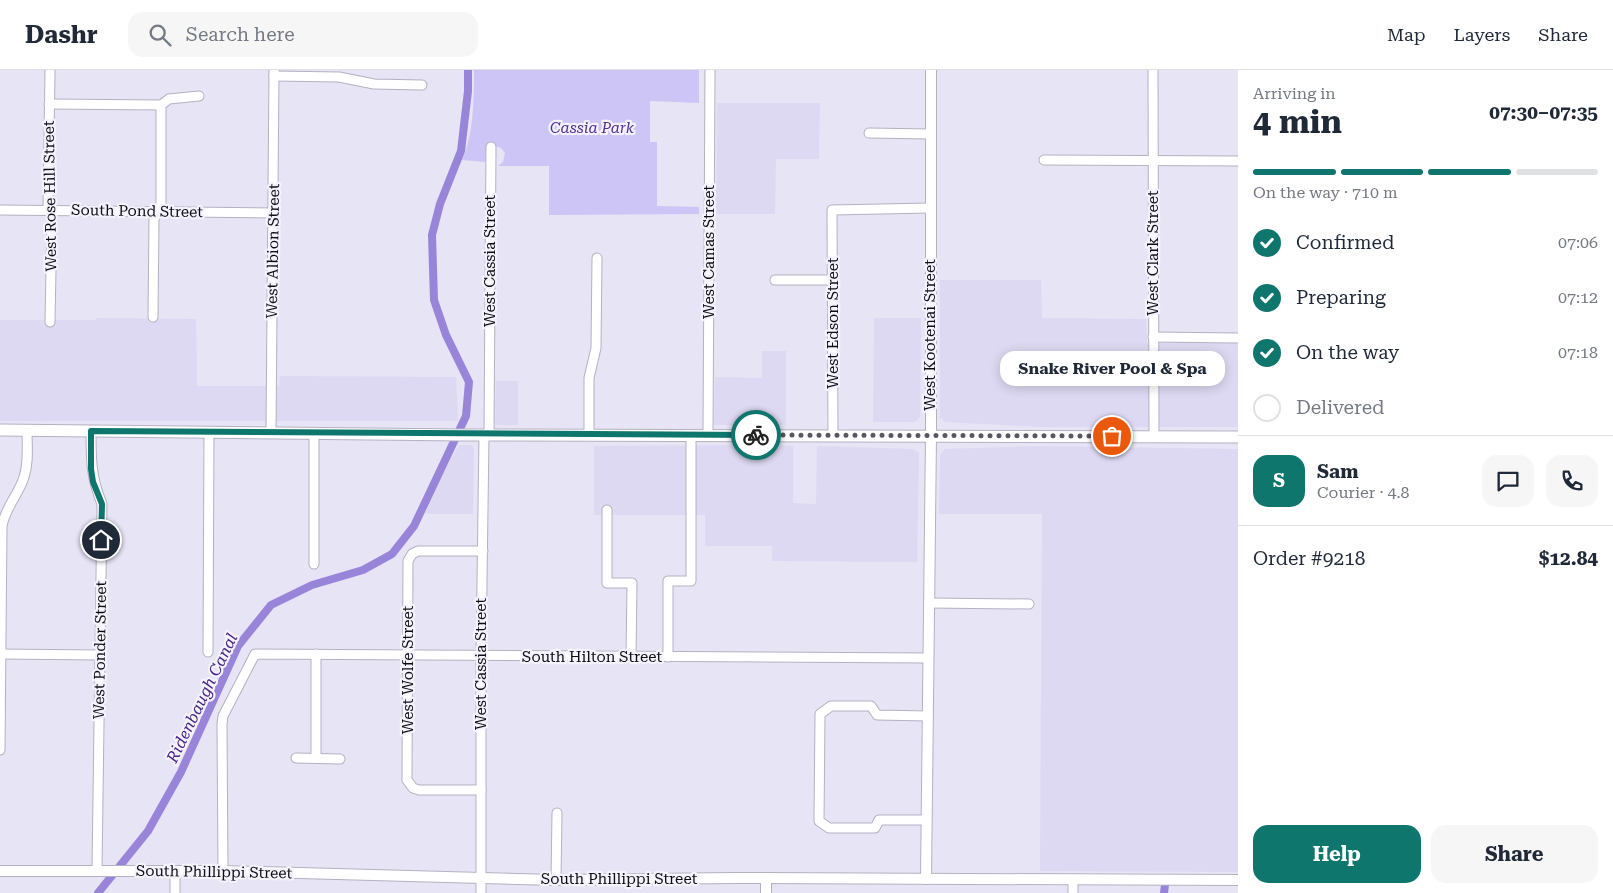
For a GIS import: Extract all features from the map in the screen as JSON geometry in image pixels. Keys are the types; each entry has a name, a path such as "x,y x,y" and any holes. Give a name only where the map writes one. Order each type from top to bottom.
{"main road":[{"path":"0,430 450,435 1238,437"}],"street":[{"name":"West Rose Hill Street","path":"50,70 48,210 52,217 50,322"},
{"name":"West Camas Street","path":"708,435 710,70"},
{"name":"West Kootenai Street","path":"926,879 931,436 931,70"},
{"name":"West Clark Street","path":"1153,70 1154,436"},
{"path":"274,73 339,77 374,84 422,85"},
{"name":"West Albion Street","path":"271,433 274,73"},
{"path":"49,104 161,104 169,99 199,96"},
{"path":"154,317 154,219 162,204 161,104"},
{"path":"869,133 931,134"},
{"name":"West Cassia Street","path":"481,893 482,552 487,435 491,147"},
{"path":"1044,160 1238,160"},
{"name":"West Edson Street","path":"833,436 832,210 930,208"},
{"name":"South Pond Street","path":"0,210 273,213"},
{"path":"589,435 588,378 596,348 597,258"},
{"path":"775,280 833,280"},
{"path":"1153,338 1238,338"},
{"path":"0,750 2,526 5,513 24,478 27,464 27,430"},
{"name":"West Ponder Street","path":"91,431 91,469 93,482 102,504 100,655 102,871"},
{"path":"208,652 209,432"},
{"path":"314,433 314,564"},
{"path":"668,657 668,581 691,581 691,435"},
{"path":"607,510 606,583 632,583 631,657"},
{"name":"West Wolfe Street","path":"481,790 419,790 413,788 407,780 408,561 412,554 418,551 482,552"},
{"path":"929,603 1029,604"},
{"path":"1,654 100,655"},
{"name":"South Hilton Street","path":"223,872 222,724 227,708 255,654 928,658"},
{"path":"316,654 316,758"},
{"path":"926,820 879,820 874,828 830,828 819,821 820,714 831,706 871,706 878,715 928,716"},
{"path":"296,758 340,759"},
{"path":"556,880 557,813"},
{"name":"South Phillippi Street","path":"0,871 125,870 556,880 766,878 1238,880"},
{"path":"175,871 175,893"},
{"path":"766,878 766,893"},
{"path":"1073,880 1073,893"}],"shaded area":[{"path":"717,103 820,103 819,159 776,159 775,214 716,214"},
{"path":"940,280 1041,280 1042,318 1146,319 1147,343 1238,343 1238,427 1041,427 945,422 940,417"},
{"path":"96,318 196,319 197,386 279,386 280,376 456,377 458,421 0,421 0,320 96,320"},
{"path":"874,318 921,318 920,417 915,422 873,422"},
{"path":"762,351 786,351 786,425 714,425 715,377 762,378"},
{"path":"496,381 518,381 518,425 495,425"},
{"path":"459,445 471,445 474,449 473,514 425,514 437,483"},
{"path":"594,446 793,446 793,503 816,504 817,446 914,449 919,453 917,562 772,561 772,546 705,546 705,515 594,515"},
{"path":"1043,446 1238,449 1238,872 1040,871 1042,514 939,514 940,455 945,449"}],"green space":[{"name":"Cassia Park","path":"474,70 699,70 699,103 650,101 650,142 657,142 657,206 699,207 699,214 549,215 549,166 498,166 503,162 505,153 501,148 495,146 487,151 485,162 462,160 471,127"}],"waterway":[{"name":"Ridenbaugh Canal","path":"98,893 148,831 181,772 238,646 271,605 312,585 363,570 392,554 414,526 466,416 469,382 446,335 434,300 432,235 440,204 461,151 468,91 468,70"},
{"path":"1164,893 1165,885"}],"way so far":[{"path":"756,435 1112,436"}],"place":[{"name":"Snake River Pool & Spa","path":"1112,436"}],"route":[{"path":"101,540 102,504 93,482 91,469 91,431 463,435 756,435"}]}
